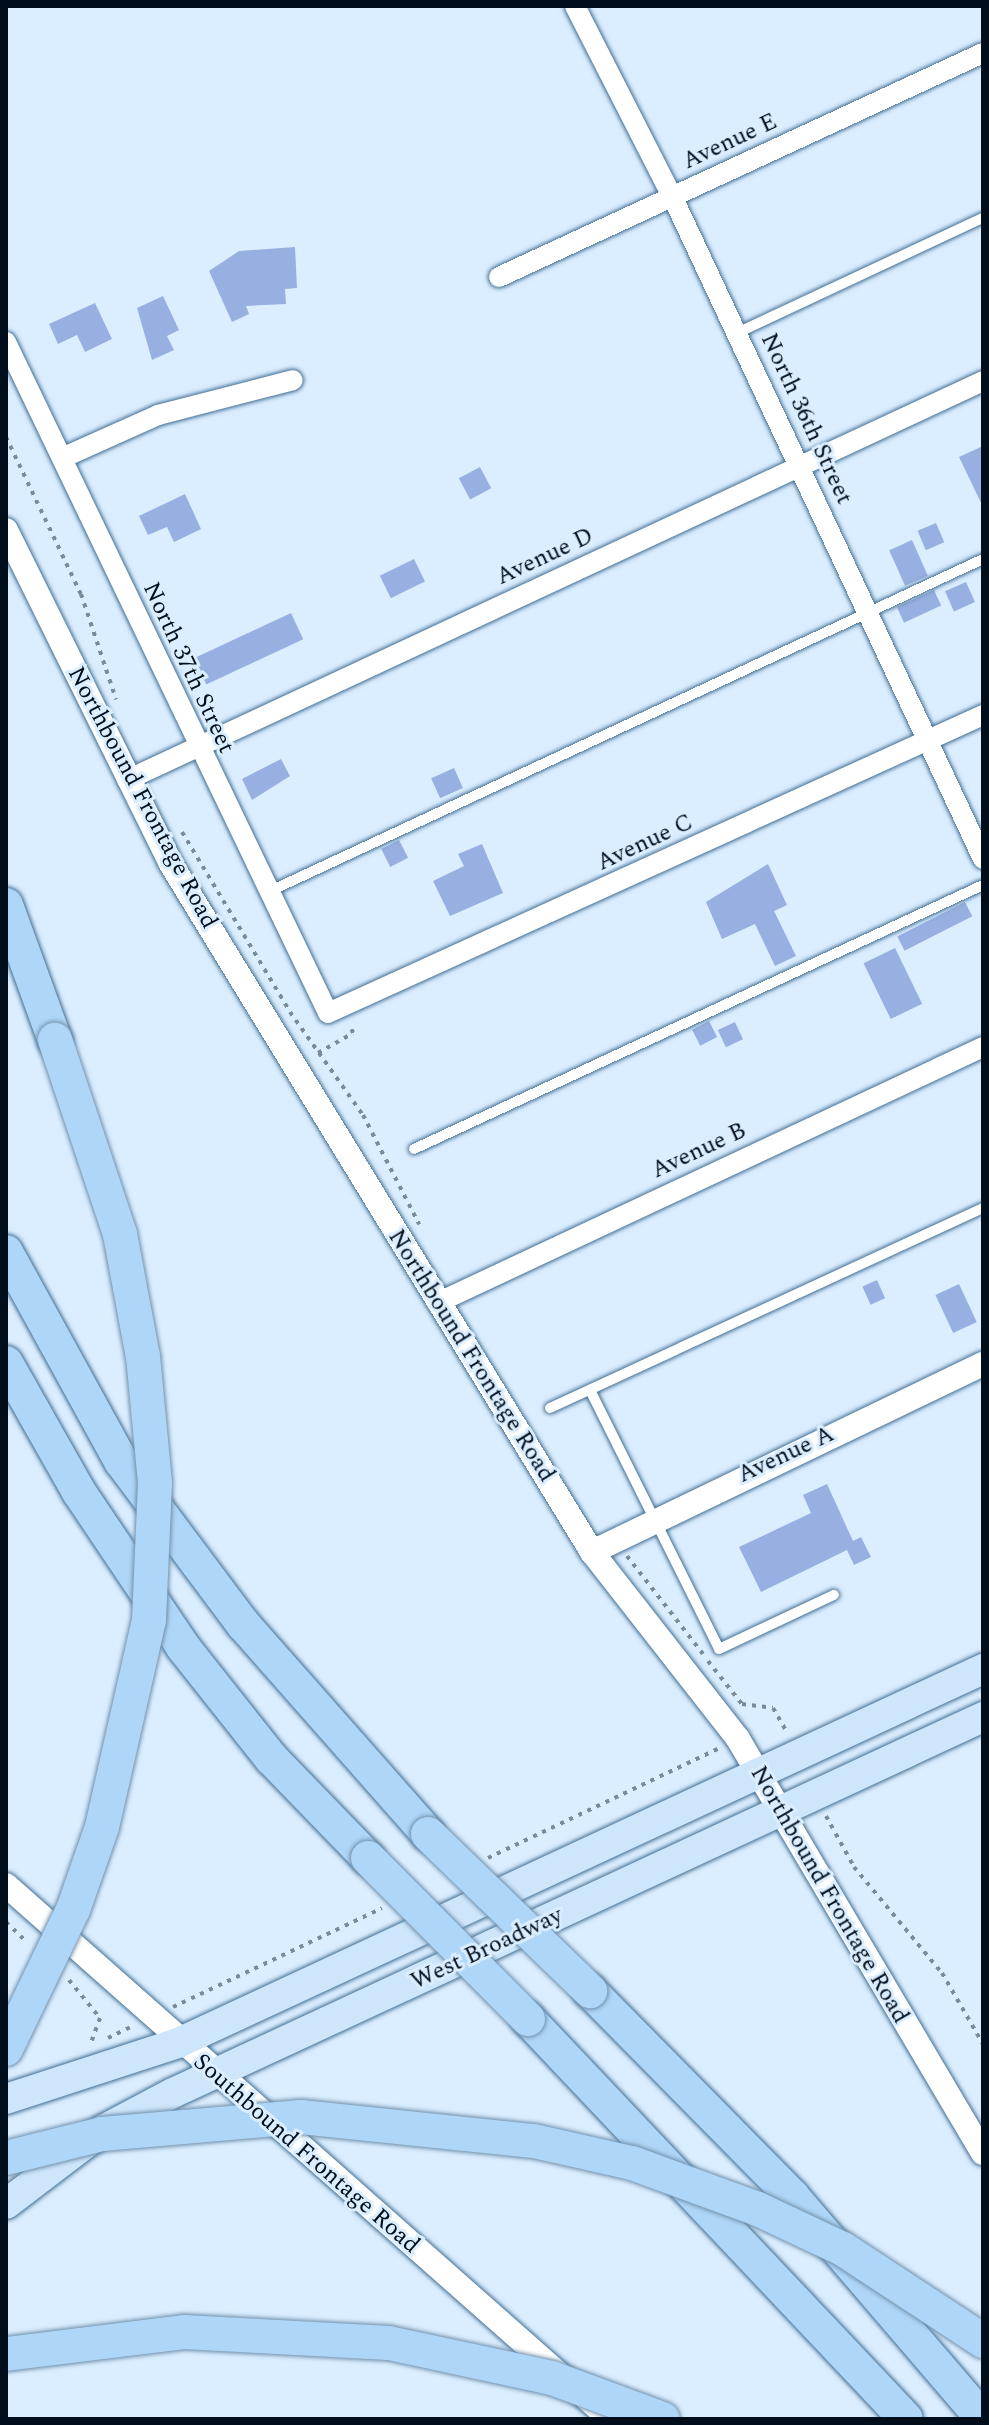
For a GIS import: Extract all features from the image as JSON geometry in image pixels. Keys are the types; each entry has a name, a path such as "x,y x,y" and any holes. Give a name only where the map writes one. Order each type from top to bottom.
{"highway":[{"path":"6,905 120,1234 143,1357 155,1483 149,1620 102,1827 73,1910 6,2049"},
{"path":"6,1252 121,1461 243,1624 428,1834 590,1991 792,2196 960,2388 983,2419"},
{"path":"6,1363 79,1492 183,1647 271,1758 528,2019 904,2417"},
{"path":"6,2158 102,2134 301,2117 534,2141 632,2163 758,2209 878,2269 983,2341"},
{"path":"6,2354 184,2332 389,2343 552,2378 663,2419"}],"main road":[{"name":"West Broadway","path":"6,2099 178,2043 798,1758 983,1669"},
{"name":"West Broadway","path":"6,2204 103,2130 214,2073 816,1797 983,1717"}],"street":[{"name":"North 36th Street","path":"575,6 673,198 983,859"},
{"name":"Avenue E","path":"499,277 983,53"},
{"name":"North 37th Street","path":"6,342 196,750 328,1013"},
{"path":"62,458 158,415 293,380"},
{"name":"Avenue D","path":"127,780 983,381"},
{"name":"Northbound Frontage Road","path":"6,530 127,780 437,1303 592,1552 759,1776 983,2153"},
{"name":"Avenue C","path":"328,1013 983,715"},
{"name":"Avenue B","path":"437,1303 983,1047"},
{"name":"Avenue A","path":"592,1552 652,1518 983,1364"},
{"name":"Southbound Frontage Road","path":"6,1885 178,2043 610,2419"}],"lane":[{"path":"737,333 983,218"},
{"path":"267,893 983,559"},
{"path":"414,1149 983,885"},
{"path":"550,1408 983,1208"},
{"path":"590,1390 719,1649 834,1595"}],"path":[{"path":"6,437 81,594 121,708"},
{"path":"175,819 290,1012 363,1115 421,1229"},
{"path":"614,1539 742,1704 773,1708 798,1758"},
{"path":"816,1797 854,1867 942,1973 983,2044"},
{"path":"6,1922 37,1951"},
{"path":"60,1972 100,2018 98,2034 75,2052"}],"building":[{"path":"295,247 297,288 285,289 286,304 246,306 249,314 232,322 209,271 239,251"},
{"path":"163,296 179,330 167,336 174,350 152,360 137,308"},
{"path":"95,303 112,339 85,352 77,335 58,344 49,324"},
{"path":"983,446 983,507 959,457"},
{"path":"480,467 491,488 470,499 459,478"},
{"path":"185,494 201,529 174,542 167,527 148,535 139,516"},
{"path":"936,523 944,542 926,550 918,531"},
{"path":"912,540 928,576 905,586 889,550"},
{"path":"414,559 425,581 391,598 380,576"},
{"path":"966,582 975,602 954,611 945,591"},
{"path":"934,590 941,605 904,623 897,607"},
{"path":"291,613 303,639 206,685 194,658"},
{"path":"281,759 290,776 252,800 242,779"},
{"path":"454,768 463,788 440,798 431,778"},
{"path":"399,840 408,858 390,867 381,849"},
{"path":"482,844 503,893 450,916 433,881 464,866 458,854"},
{"path":"768,864 787,905 774,911 796,956 775,966 755,924 722,939 706,902"},
{"path":"965,902 972,916 905,951 897,937"},
{"path":"895,948 922,1004 891,1019 864,963"},
{"path":"709,1021 717,1037 700,1046 692,1030"},
{"path":"735,1022 743,1039 726,1047 718,1030"},
{"path":"877,1280 885,1298 871,1305 862,1287"},
{"path":"959,1284 977,1322 953,1333 935,1295"},
{"path":"827,1484 853,1541 861,1537 871,1557 854,1565 847,1550 761,1592 739,1547 811,1513 803,1495"}]}
